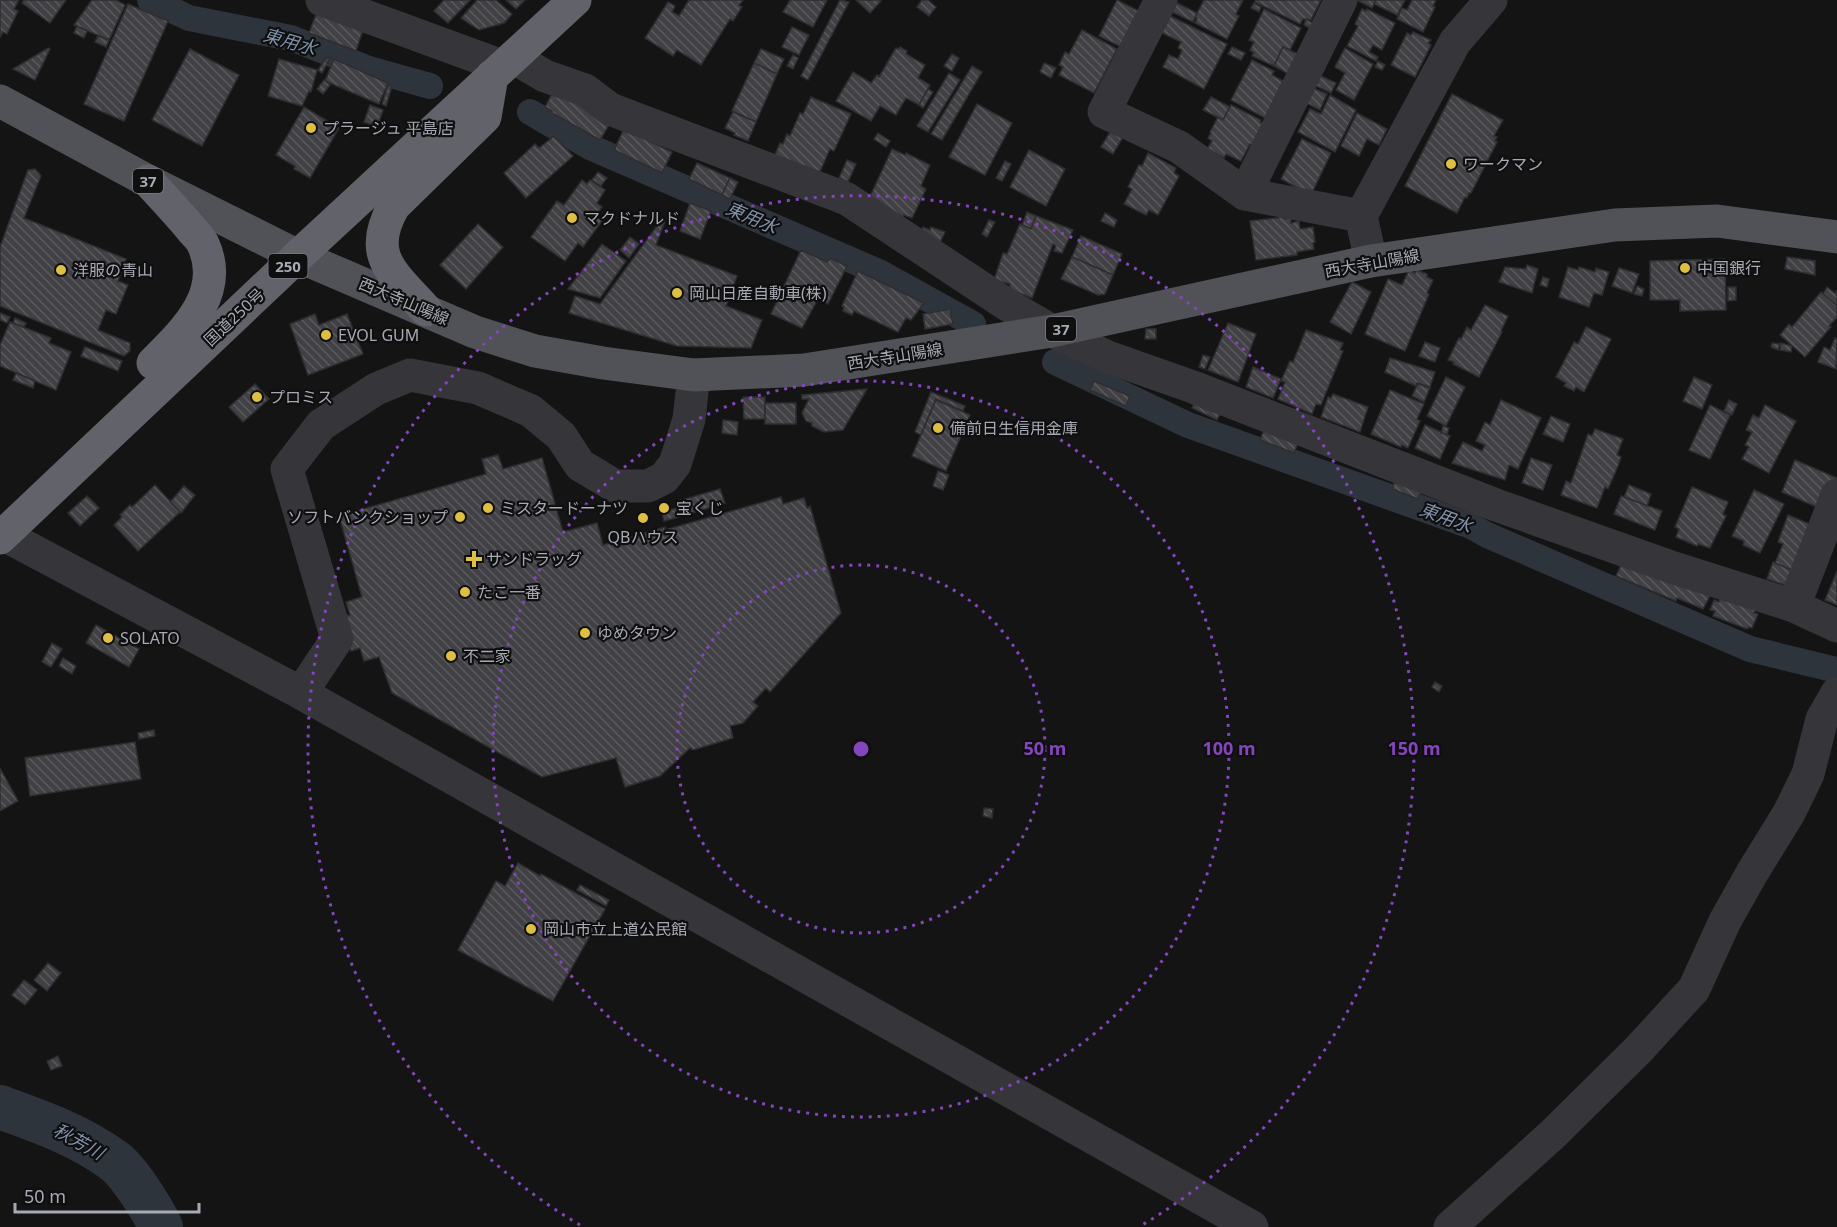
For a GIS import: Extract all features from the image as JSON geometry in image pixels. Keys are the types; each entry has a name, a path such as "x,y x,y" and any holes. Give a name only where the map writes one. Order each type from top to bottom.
{"highway":[{"name":"国道250号","path":"2,537 298,256 576,0"},
{"path":"426,310 391,271 384,255 381,238 386,221 394,206 485,117 502,67"},
{"name":"250","path":"62,480 97,418 185,331 198,314 206,294 210,272 203,244 148,181"}],"main road":[{"name":"西大寺山陽線","path":"0,101 148,181 298,256 475,332 536,351 603,363 694,375 804,370 1052,332 1371,261 1615,225 1717,221 1837,237"}],"street":[{"path":"1161,0 1104,112 1179,147 1245,194 1361,216"},
{"path":"1245,194 1341,0"},
{"path":"1371,261 1361,216 1455,42 1490,0"},
{"path":"335,2 502,67 545,76 585,90 610,109 846,199 1052,332 1108,357 1193,387 1496,505 1674,568 1794,606 1837,626"},
{"path":"301,693 337,639 287,469 321,425 376,389 410,375 421,377 478,388 531,411 561,436 580,465 615,486 648,486 664,478 675,464 688,419 694,375"},
{"path":"1794,606 1837,495"},
{"path":"2,537 301,693 1252,1227"},
{"path":"1450,1227 1561,1125 1638,1050 1694,989 1725,921 1789,813 1808,774 1822,719 1837,693"}],"building":[{"path":"0,0 19,0 14,9 18,11 7,34 3,32 0,37"},
{"path":"24,0 66,0 50,23 22,3"},
{"path":"92,0 116,0 125,5 109,40 74,25"},
{"path":"444,0 470,0 448,23 434,11"},
{"path":"477,0 496,0 512,14 504,23 479,30 461,18"},
{"path":"506,0 525,0 516,9"},
{"path":"689,0 743,0 739,5 742,7 733,21 730,19 701,65 677,50 673,56 645,38 668,2 675,6 672,12 679,16"},
{"path":"790,0 827,0 813,27 783,12"},
{"path":"840,0 849,2 808,80 801,76"},
{"path":"856,0 880,0 881,1 870,13"},
{"path":"922,0 928,0 936,7 929,16 917,7"},
{"path":"1117,0 1139,11 1121,47 1099,36"},
{"path":"1204,0 1243,0 1236,14 1239,16 1227,39 1195,23 1197,18 1195,17"},
{"path":"1256,0 1321,0 1311,20 1303,19 1300,24 1255,2"},
{"path":"1357,0 1376,0 1372,8"},
{"path":"1376,0 1405,0 1397,15 1374,4"},
{"path":"1412,0 1436,0 1423,32 1397,19 1402,8 1407,10"},
{"path":"1173,1 1197,13 1193,22 1168,10"},
{"path":"1254,3 1261,7 1259,12 1251,8"},
{"path":"128,4 168,21 124,121 84,104"},
{"path":"1264,9 1301,28 1290,50 1283,47 1274,66 1252,56 1254,53 1250,50 1254,42 1249,40"},
{"path":"1362,9 1366,11 1367,9 1395,23 1382,50 1373,45 1369,52 1378,57 1376,61 1347,46 1358,26 1355,24"},
{"path":"317,12 363,30 356,51 309,33"},
{"path":"1166,14 1227,44 1204,89 1163,67 1169,55 1178,59 1182,50 1178,48 1181,42 1158,31"},
{"path":"1306,19 1315,24 1313,30 1304,25"},
{"path":"77,26 87,31 84,38 74,33"},
{"path":"792,27 809,35 799,55 782,47"},
{"path":"1082,30 1117,49 1094,93 1059,75 1063,67 1059,65 1065,52 1069,54"},
{"path":"1413,32 1431,40 1428,43 1431,45 1415,77 1391,65 1407,33 1411,35"},
{"path":"98,36 109,40 106,47 95,42"},
{"path":"900,47 907,51 906,54 925,65 918,78 930,85 919,105 906,98 896,115 880,106 871,121 836,101 853,72 871,83 877,75 879,77 896,48"},
{"path":"1232,47 1245,53 1241,60 1228,54"},
{"path":"1283,47 1300,55 1290,75 1274,66"},
{"path":"48,48 50,49 35,80 13,69"},
{"path":"1345,48 1373,64 1354,100 1336,90 1345,73 1335,67"},
{"path":"190,49 239,75 202,146 152,120"},
{"path":"761,49 784,59 777,74 754,63"},
{"path":"952,54 959,58 952,71 944,66"},
{"path":"793,55 798,58 793,69 787,66"},
{"path":"326,58 330,58 322,73 318,70"},
{"path":"279,59 317,70 311,92 309,91 302,106 268,96"},
{"path":"334,59 388,83 379,104 325,81"},
{"path":"1252,60 1274,71 1272,75 1283,81 1265,118 1231,100"},
{"path":"1378,61 1385,65 1382,70 1375,67"},
{"path":"754,63 777,74 756,122 732,111"},
{"path":"1044,63 1056,68 1051,78 1040,72"},
{"path":"972,66 982,72 942,140 931,134"},
{"path":"949,73 960,80 928,132 917,126"},
{"path":"1317,74 1336,83 1331,93 1312,84"},
{"path":"324,80 330,85 323,94 317,89"},
{"path":"388,85 392,86 386,106 382,104"},
{"path":"1311,87 1327,94 1320,110 1304,102"},
{"path":"928,89 933,92 923,108 919,105"},
{"path":"563,93 612,120 600,140 545,107 552,94"},
{"name":"ワークマン","path":"1452,94 1503,120 1494,136 1497,137 1495,141 1497,142 1471,193 1467,198 1465,197 1457,213 1405,186"},
{"path":"1330,95 1356,110 1335,152 1298,132 1310,109 1321,114"},
{"path":"811,97 851,114 834,151 830,149 815,183 774,157 780,143 783,144 787,134 790,136 800,113 803,114"},
{"path":"1211,97 1230,107 1223,120 1203,110"},
{"path":"977,104 1012,123 985,175 949,157"},
{"path":"370,105 383,110 377,127 364,122"},
{"path":"1231,105 1265,124 1253,146 1250,144 1241,161 1226,154 1224,158 1207,149 1212,141 1208,138 1210,132 1218,117 1223,120"},
{"path":"304,107 339,128 310,178 276,155"},
{"path":"733,112 756,122 748,141 725,128"},
{"path":"1357,113 1387,129 1379,145 1367,139 1359,156 1341,146"},
{"path":"624,129 672,152 662,173 614,150"},
{"path":"1110,132 1123,137 1113,154 1101,147"},
{"path":"878,133 890,141 886,147 874,139"},
{"path":"554,136 573,156 526,198 504,173 535,144 539,148"},
{"path":"1302,139 1331,153 1311,195 1281,179"},
{"path":"892,149 930,165 921,186 926,189 912,218 904,215 902,217 868,201"},
{"path":"1029,150 1065,169 1046,206 1010,187"},
{"path":"1148,153 1176,168 1174,173 1179,176 1158,215 1149,210 1146,215 1124,204 1132,189 1128,187"},
{"path":"847,160 856,164 848,182 839,178"},
{"path":"1005,161 1011,164 1002,181 996,178"},
{"path":"697,163 730,178 722,195 689,179"},
{"name":"洋服の青山","path":"35,169 41,176 24,218 126,259 118,281 128,285 116,314 106,310 98,330 130,343 130,351 124,356 0,306 0,247 28,170"},
{"path":"598,172 607,178 601,186 592,180"},
{"path":"730,178 738,182 730,199 722,195"},
{"name":"マクドナルド","path":"582,180 587,184 590,180 605,190 597,203 602,207 596,216 602,221 583,247 578,243 565,261 531,237 557,201 564,205"},
{"path":"690,203 711,211 700,239 680,231"},
{"path":"1027,212 1036,216 1031,229 1022,225"},
{"path":"1105,213 1117,220 1114,227 1101,221"},
{"path":"1036,216 1073,230 1062,253 1054,251 1056,246 1053,244 1032,298 1009,289 1010,284 994,280 1003,253 1007,254 1020,224 1031,229"},
{"path":"1284,217 1284,219 1291,218 1291,223 1299,221 1300,229 1313,227 1314,249 1297,252 1297,255 1256,260 1250,221"},
{"path":"662,219 665,221 656,245 737,276 726,306 762,320 751,348 677,346 569,313 575,296 600,304"},
{"path":"989,220 995,222 987,237 982,234"},
{"path":"478,224 503,247 466,289 440,265"},
{"path":"923,227 945,232 934,255 914,245"},
{"path":"1081,236 1122,254 1113,275 1072,257"},
{"path":"630,237 639,244 629,258 620,250"},
{"path":"602,244 626,261 600,298 568,289"},
{"path":"801,250 827,262 830,258 847,266 828,304 818,299 802,328 771,314"},
{"path":"1072,257 1113,275 1105,294 1098,295 1061,279"},
{"path":"1787,257 1815,261 1815,275 1785,269"},
{"path":"1725,259 1726,310 1680,311 1680,300 1650,300 1650,261"},
{"path":"1527,265 1538,269 1532,293 1499,282 1505,267 1526,269"},
{"path":"1568,267 1578,270 1579,267 1595,272 1596,268 1609,272 1602,295 1594,293 1589,307 1559,297"},
{"path":"1619,268 1639,274 1632,293 1612,286"},
{"path":"1409,270 1427,274 1427,277 1433,280 1405,351 1365,334 1388,279 1402,285"},
{"path":"858,271 924,303 911,320 906,318 898,332 854,311 852,315 843,311 842,306"},
{"path":"1543,277 1549,279 1547,287 1540,285"},
{"path":"1352,282 1371,292 1351,334 1330,322"},
{"path":"1637,286 1644,289 1642,296 1634,294"},
{"path":"1728,287 1736,287 1736,300 1728,301"},
{"path":"1827,287 1835,293 1837,291 1837,306 1823,294"},
{"path":"1821,292 1837,306 1837,317 1805,357 1780,335 1789,324 1792,327"},
{"path":"1485,305 1508,316 1479,377 1448,360 1459,338 1461,339 1467,327 1471,330"},
{"path":"950,309 953,324 925,329 923,314"},
{"path":"0,313 10,317 7,323 0,320"},
{"path":"315,314 319,325 347,314 363,354 308,375 290,324"},
{"path":"15,318 26,323 24,327 13,323"},
{"path":"10,322 51,338 49,343 71,352 56,390 0,366 0,345"},
{"path":"1228,323 1256,334 1238,382 1208,370"},
{"path":"1586,327 1611,339 1584,392 1576,387 1574,391 1564,386 1566,383 1556,377 1574,342 1578,344"},
{"path":"1146,329 1156,329 1156,339 1145,339"},
{"path":"1306,330 1343,343 1340,350 1343,351 1321,405 1316,404 1312,414 1278,399 1285,382 1281,381 1290,361 1293,362"},
{"path":"1835,338 1837,339 1836,369 1818,362 1824,347 1830,350"},
{"path":"1425,342 1440,348 1435,362 1419,356"},
{"path":"1772,343 1780,344 1778,350 1771,347"},
{"path":"1781,343 1792,346 1791,352 1780,350"},
{"path":"85,347 122,361 118,371 81,356"},
{"path":"1203,355 1210,357 1205,369 1199,367"},
{"path":"1390,358 1435,372 1430,387 1417,383 1416,386 1385,372"},
{"path":"1253,367 1281,379 1273,398 1246,387"},
{"path":"16,373 35,381 33,388 13,380"},
{"path":"1446,377 1465,387 1446,426 1427,416"},
{"path":"1694,377 1712,385 1702,409 1683,401"},
{"path":"1094,381 1130,396 1126,406 1090,390"},
{"path":"255,384 269,399 243,422 229,407"},
{"path":"1418,384 1430,388 1424,402 1412,396"},
{"path":"867,389 843,430 824,432 806,421 802,413 809,399 802,399 802,395"},
{"path":"1390,390 1424,404 1417,419 1420,421 1408,448 1371,434"},
{"path":"931,392 965,406 963,411 936,399 921,435 915,432"},
{"path":"1200,392 1225,404 1217,420 1192,408"},
{"path":"1333,394 1368,407 1360,432 1321,417 1328,397 1331,398"},
{"path":"743,397 765,397 765,419 744,419"},
{"path":"936,400 970,415 946,471 912,456"},
{"path":"1501,400 1541,418 1518,469 1509,465 1505,480 1452,463 1463,442 1482,451 1485,445 1476,441 1485,422 1490,425"},
{"path":"1729,400 1737,404 1732,415 1724,411"},
{"path":"765,403 796,403 796,424 765,424"},
{"path":"1710,405 1730,415 1710,459 1689,450"},
{"path":"1765,405 1796,421 1769,473 1742,459 1749,447 1745,445 1752,432 1746,430 1753,415 1759,418"},
{"path":"1551,416 1570,424 1563,442 1543,434"},
{"path":"723,420 738,422 737,435 722,433"},
{"path":"1268,420 1302,433 1294,453 1260,440"},
{"path":"1425,425 1450,436 1440,459 1415,448"},
{"path":"1443,426 1449,428 1447,435 1441,433"},
{"path":"1595,429 1623,439 1617,455 1621,457 1618,466 1608,489 1605,487 1597,508 1561,495 1566,481 1571,483 1588,434 1592,436"},
{"name":"ゆめタウン","path":"498,455 503,469 542,458 563,532 597,523 603,545 781,497 783,504 804,498 807,508 810,506 841,613 770,692 766,688 753,702 758,706 743,723 730,726 733,738 693,750 690,748 660,776 625,787 616,758 542,777 392,693 379,657 364,661 360,648 351,651 342,617 350,615 346,602 362,597 339,516 486,474 482,459"},
{"path":"1531,458 1552,465 1543,490 1522,483"},
{"path":"1795,460 1837,478 1824,510 1782,492"},
{"path":"1399,470 1425,480 1418,499 1392,489"},
{"path":"938,471 949,475 943,490 933,486"},
{"path":"155,485 180,512 138,551 114,525 130,505 132,507"},
{"path":"1629,485 1651,494 1647,506 1624,497"},
{"path":"184,486 195,495 181,513 170,502"},
{"path":"1692,487 1728,502 1723,514 1726,516 1710,548 1698,544 1697,546 1676,537 1679,529 1675,527"},
{"path":"720,489 725,503 682,516 678,501"},
{"path":"1754,490 1784,504 1760,553 1743,545 1744,541 1732,536"},
{"path":"87,496 99,508 80,526 68,513"},
{"path":"1621,496 1662,511 1655,530 1614,514"},
{"path":"676,508 679,517 664,521 662,513"},
{"path":"1788,515 1819,528 1800,574 1775,563 1783,544 1778,542"},
{"path":"1623,561 1712,592 1703,609 1677,598 1676,601 1616,576"},
{"path":"1773,562 1791,570 1785,585 1767,579"},
{"path":"1837,571 1837,605 1825,600"},
{"path":"1720,598 1757,607 1754,613 1758,614 1752,628 1747,629 1713,616 1715,611 1710,610 1714,600 1719,602"},
{"path":"96,625 139,649 129,667 86,643"},
{"path":"52,643 62,649 51,667 42,662"},
{"path":"63,658 76,666 72,674 59,666"},
{"path":"1435,682 1442,686 1439,692 1432,687"},
{"path":"154,730 155,736 139,739 138,733"},
{"path":"135,742 141,779 30,796 25,758"},
{"path":"0,768 18,801 0,811"},
{"path":"984,808 993,809 992,818 983,816"},
{"name":"岡山市立上道公民館","path":"518,863 605,909 553,1001 458,950 496,881 505,886"},
{"path":"580,885 609,900 606,906 577,890"},
{"path":"48,963 61,973 47,991 34,980"},
{"path":"24,980 37,990 25,1005 12,995"},
{"path":"58,1056 62,1066 51,1070 47,1061"}],"waterway":[{"name":"東用水","path":"150,0 189,18 291,38 369,69 430,86"},
{"name":"東用水","path":"530,112 590,147 881,273 973,324"},
{"name":"東用水","path":"1055,362 1188,425 1471,526 1750,649 1837,670"},
{"name":"秋芳川","path":"0,1107 73,1136 113,1160 133,1181 161,1227"}],"place":[{"name":"プラージュ 平島店","path":"311,128"},
{"name":"ワークマン","path":"1451,164"},
{"name":"マクドナルド","path":"572,218"},
{"name":"中国銀行","path":"1685,268"},
{"name":"洋服の青山","path":"61,270"},
{"name":"岡山日産自動車(株)","path":"677,293"},
{"name":"EVOL GUM","path":"326,335"},
{"name":"プロミス","path":"257,397"},
{"name":"備前日生信用金庫","path":"938,428"},
{"name":"ミスタードーナツ","path":"488,508"},
{"name":"宝くじ","path":"664,508"},
{"name":"ソフトバンクショップ","path":"460,517"},
{"name":"QBハウス","path":"643,518"},
{"name":"サンドラッグ","path":"474,559"},
{"name":"たこ一番","path":"465,592"},
{"name":"ゆめタウン","path":"585,633"},
{"name":"SOLATO","path":"108,638"},
{"name":"不二家","path":"451,656"},
{"name":"岡山市立上道公民館","path":"531,929"}]}
